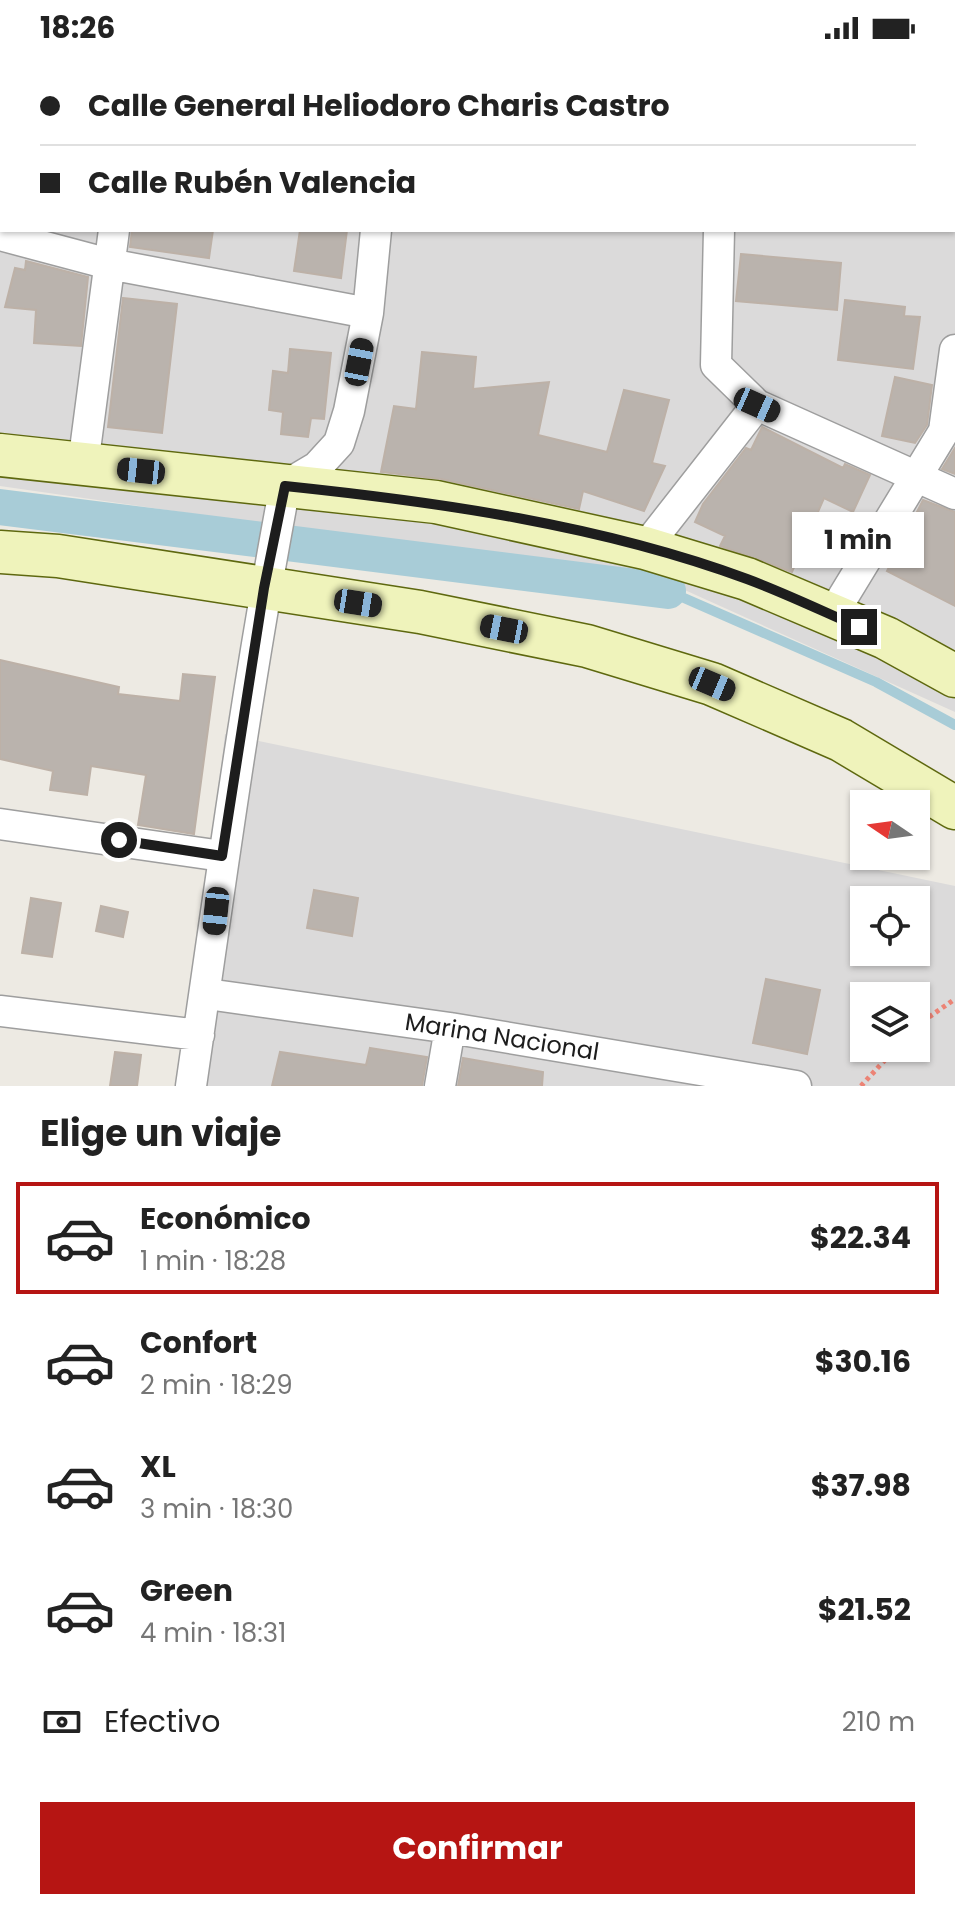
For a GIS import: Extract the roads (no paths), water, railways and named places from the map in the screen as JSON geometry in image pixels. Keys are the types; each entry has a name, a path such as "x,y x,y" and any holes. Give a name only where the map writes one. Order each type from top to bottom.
{"street":[{"path":"83,465 114,232"},
{"path":"191,1086 207,994 222,856 265,580 283,494 317,467 339,443 349,411 368,313 376,232"},
{"path":"719,232 716,365 757,405 917,474 955,494"},
{"path":"0,235 109,264 368,313"},
{"path":"832,615 944,431 955,350"},
{"path":"645,548 757,405"},
{"path":"0,455 283,494 436,502 645,548 747,579 886,638 955,676"},
{"path":"0,552 265,580 587,646 712,684 841,740 955,808"},
{"path":"0,824 222,856"},
{"name":"Marina Nacional","path":"207,994 450,1028 796,1086"},
{"path":"0,1011 199,1035"},
{"path":"440,1086 450,1028"}],"waterway":[{"path":"0,507 668,591"},
{"path":"668,591 876,682 955,725"}]}
